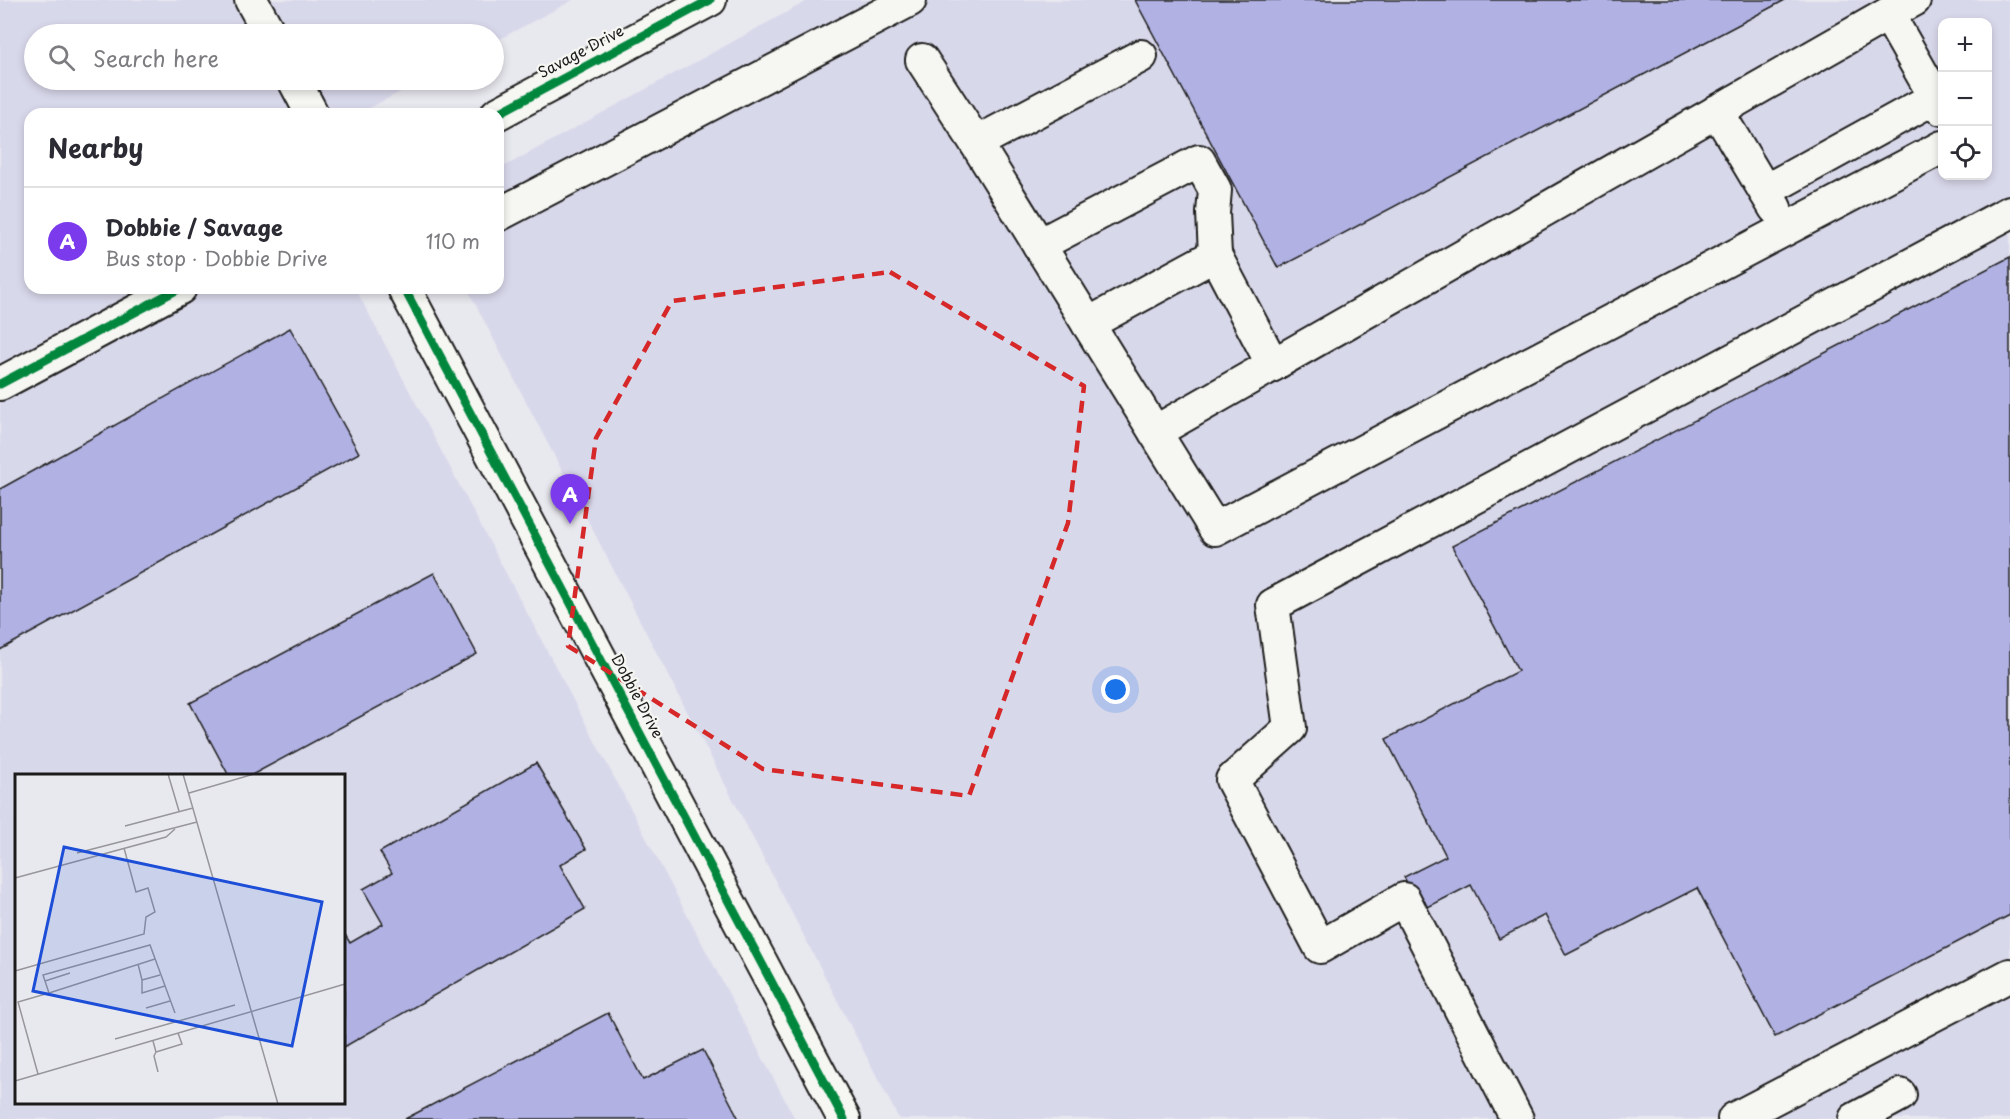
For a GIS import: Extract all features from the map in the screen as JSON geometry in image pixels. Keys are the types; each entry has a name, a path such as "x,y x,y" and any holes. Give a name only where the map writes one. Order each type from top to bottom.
{"street":[{"path":"251,0 264,24"},
{"name":"Savage Drive","path":"504,110 710,0"},
{"path":"504,212 910,0"},
{"path":"1155,432 1901,7 1938,100"},
{"path":"976,143 1141,56"},
{"path":"922,60 976,143 1215,529 1938,149"},
{"path":"299,90 309,108"},
{"path":"1765,191 1938,104"},
{"path":"1718,111 1788,229"},
{"path":"1039,245 1199,161 1215,190 1213,213 1215,255 1273,365"},
{"path":"1518,1119 1404,899 1320,947 1232,780 1290,728 1274,605 2010,212"},
{"path":"1088,324 1215,255"},
{"path":"0,384 169,294"},
{"name":"Dobbie Drive","path":"407,294 844,1119"},
{"path":"1734,1119 2010,975"},
{"path":"1855,1119 1900,1095"}],"highlighted area":[{"path":"890,272 1084,386 1068,523 969,796 763,769 568,646 596,438 672,301"}],"shaded area":[{"path":"0,0 573,0 504,37 504,24 24,24 24,90 404,90 369,108 24,108 24,294 358,294 795,1119 0,1119"},
{"path":"809,0 2010,0 2010,1119 899,1119 470,294 504,294 504,167"}],"building":[{"path":"1135,0 1785,0 1278,268"},
{"path":"2010,257 2010,915 1775,1037 1697,888 1566,955 1545,915 1499,939 1471,885 1422,910 1404,877 1446,856 1386,739 1518,671 1452,546"},
{"path":"290,328 359,453 0,650 0,489"},
{"path":"434,573 477,654 254,774 228,774 190,703"},
{"path":"536,763 586,849 560,865 585,909 345,1046 345,935 350,943 383,924 363,889 392,873 380,852"},
{"path":"608,1013 643,1080 703,1050 739,1119 405,1119"}],"cycle path":[{"path":"504,110 710,0"},
{"path":"0,384 169,294"},
{"path":"407,294 844,1119"}],"place":[{"name":"Dobbie / Savage","path":"570,524"}]}
